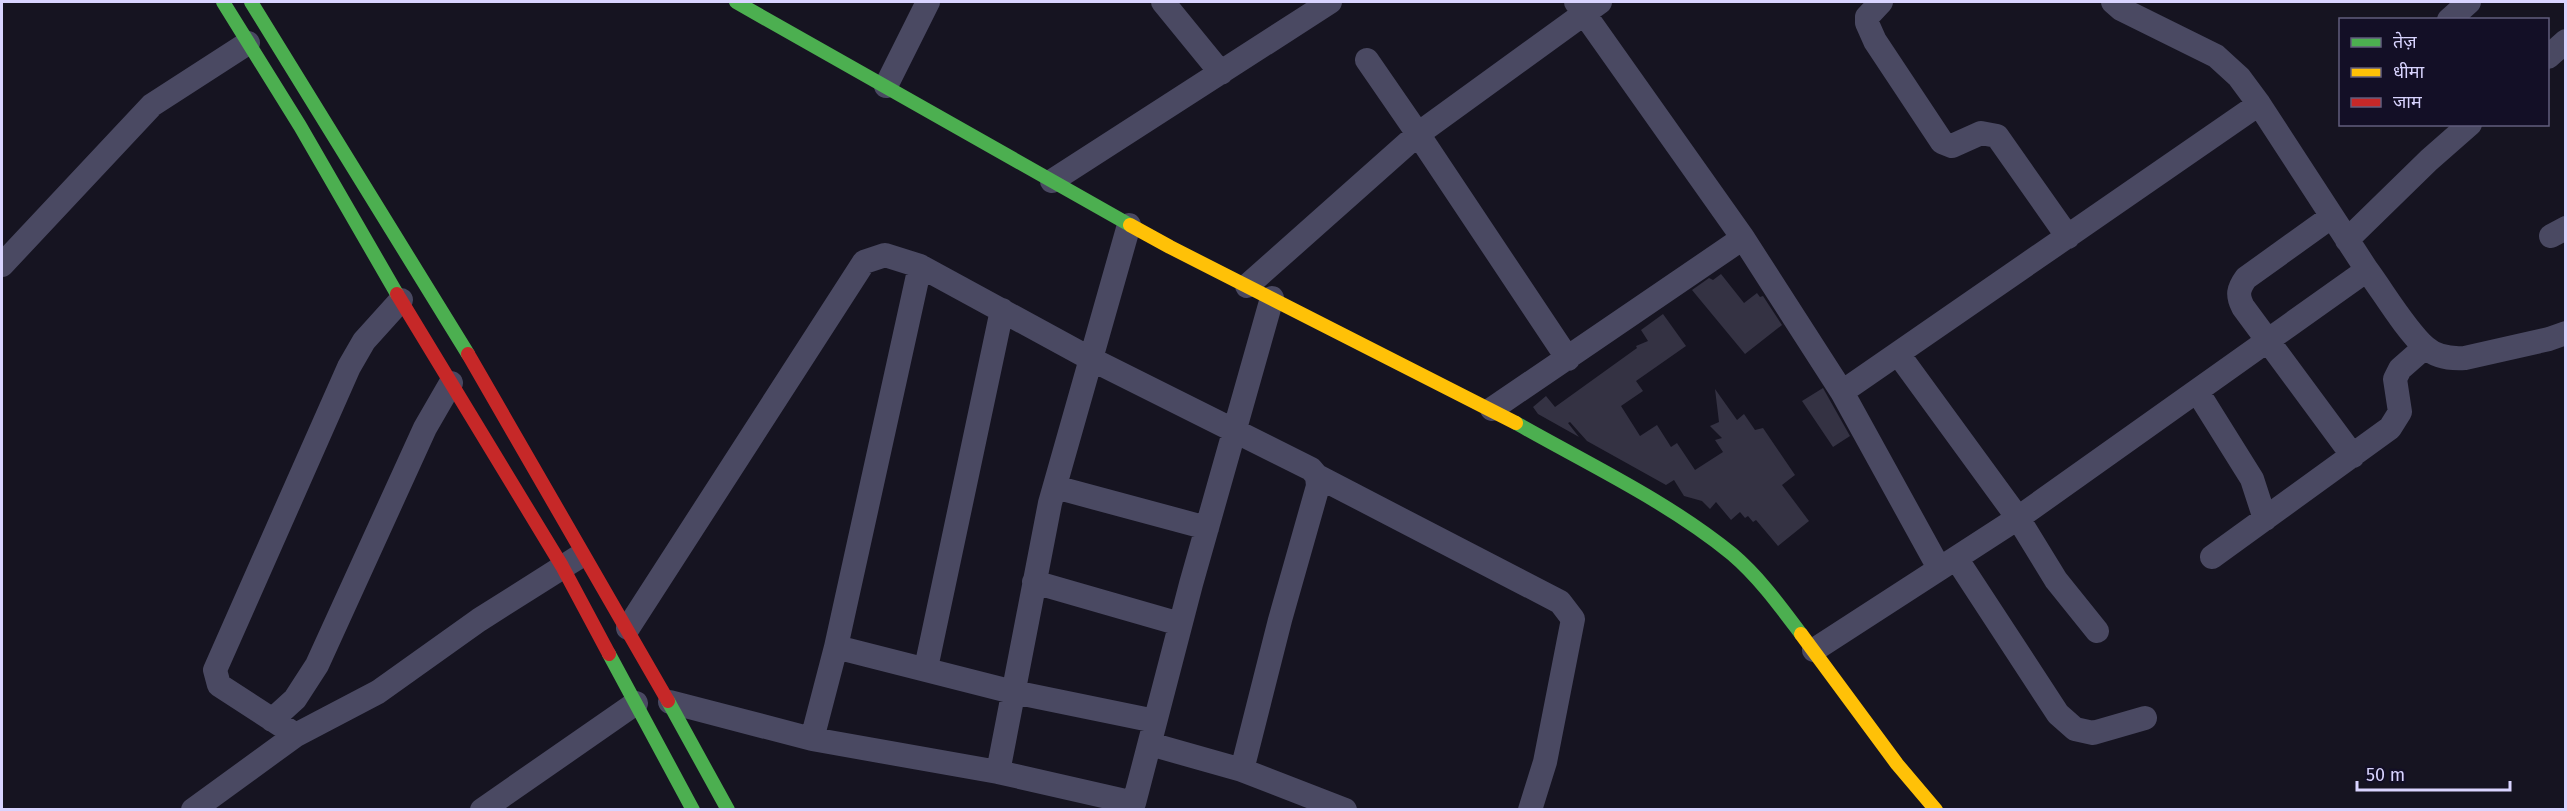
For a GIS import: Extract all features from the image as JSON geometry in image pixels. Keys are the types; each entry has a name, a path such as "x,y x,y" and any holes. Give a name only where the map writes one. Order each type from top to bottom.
{"main road":[{"path":"223,2 306,136 401,300 562,566 693,810"},
{"path":"251,2 427,284 628,628 728,810"},
{"path":"736,2 1129,225 1492,409 1681,517 1733,555 1768,590 1897,764 1936,810"},
{"path":"306,136 327,122"}],"street":[{"path":"886,86 928,2"},
{"path":"1163,2 1221,73"},
{"path":"1052,181 1330,2"},
{"path":"1881,2 1866,16 1867,23 1875,41 1942,142 1952,146 1982,133 1997,136 2068,237"},
{"path":"2113,2 2121,9 2216,56 2239,77 2367,270 2425,347 2451,359 2465,358 2557,336"},
{"path":"2451,18 2469,2"},
{"path":"1247,286 1418,134 1586,5 1743,238 1948,563 2058,714 2075,729 2092,733 2145,718"},
{"path":"2549,55 2565,40"},
{"path":"2,265 152,105 248,43"},
{"path":"1367,60 1568,359"},
{"path":"1842,392 1899,355 2259,104"},
{"path":"2347,240 2429,160 2468,126"},
{"path":"2331,217 2246,278 2238,296 2243,307 2353,456"},
{"path":"998,772 1034,582 1055,487 1129,225"},
{"path":"1492,409 1743,238"},
{"path":"628,628 864,262 885,255 920,266 1091,358 1311,469 1317,476 1560,602 1573,619 1545,762 1530,810"},
{"path":"812,739 836,647 920,266"},
{"path":"1814,650 2018,518 2367,270"},
{"path":"670,702 812,739 998,772 1134,803 1180,624 1272,298"},
{"path":"296,735 219,686 214,670 345,375 364,341 401,300"},
{"path":"926,668 1002,310"},
{"path":"2212,557 2390,428 2400,412 2395,379 2400,369 2425,347"},
{"path":"1899,355 2018,518 2056,580 2097,631"},
{"path":"272,720 295,699 317,665 425,428 451,383"},
{"path":"2197,391 2252,479 2265,519"},
{"path":"1242,770 1280,620 1318,486 1317,476"},
{"path":"1055,487 1207,528"},
{"path":"193,810 296,735 378,692 479,620 562,566 585,554"},
{"path":"1034,582 1180,624"},
{"path":"836,647 926,668 1153,733 1345,810"},
{"path":"482,810 636,703"}],"building":[{"path":"1721,274 1744,303 1757,293 1760,297 1763,296 1782,325 1745,354 1692,290 1709,278 1713,280"},
{"path":"1663,314 1686,346 1636,381 1643,391 1621,406 1640,436 1657,425 1671,447 1677,443 1695,470 1723,452 1715,440 1722,438 1710,426 1719,422 1715,389 1737,420 1744,414 1755,430 1763,428 1795,475 1782,485 1809,521 1778,546 1756,520 1753,522 1748,516 1745,518 1740,512 1731,520 1716,502 1710,509 1702,501 1684,496 1674,480 1666,485 1587,441 1570,422 1568,423 1579,437 1538,414 1533,407 1546,396 1555,407 1637,348 1636,346 1648,341 1641,330"},
{"path":"1823,388 1850,436 1833,447 1802,401"}],"traffic: fast":[{"path":"223,2 300,126 397,294"},
{"path":"251,2 468,354"},
{"path":"736,2 1130,225"},
{"path":"1516,423 1654,500 1707,535 1751,572 1801,634"},
{"path":"609,654 693,810"},
{"path":"668,701 728,810"}],"traffic: slow":[{"path":"1130,225 1516,423"},
{"path":"1801,634 1897,764 1936,810"}],"traffic: jam":[{"path":"397,294 562,566 609,654"},
{"path":"468,354 668,701"}]}
